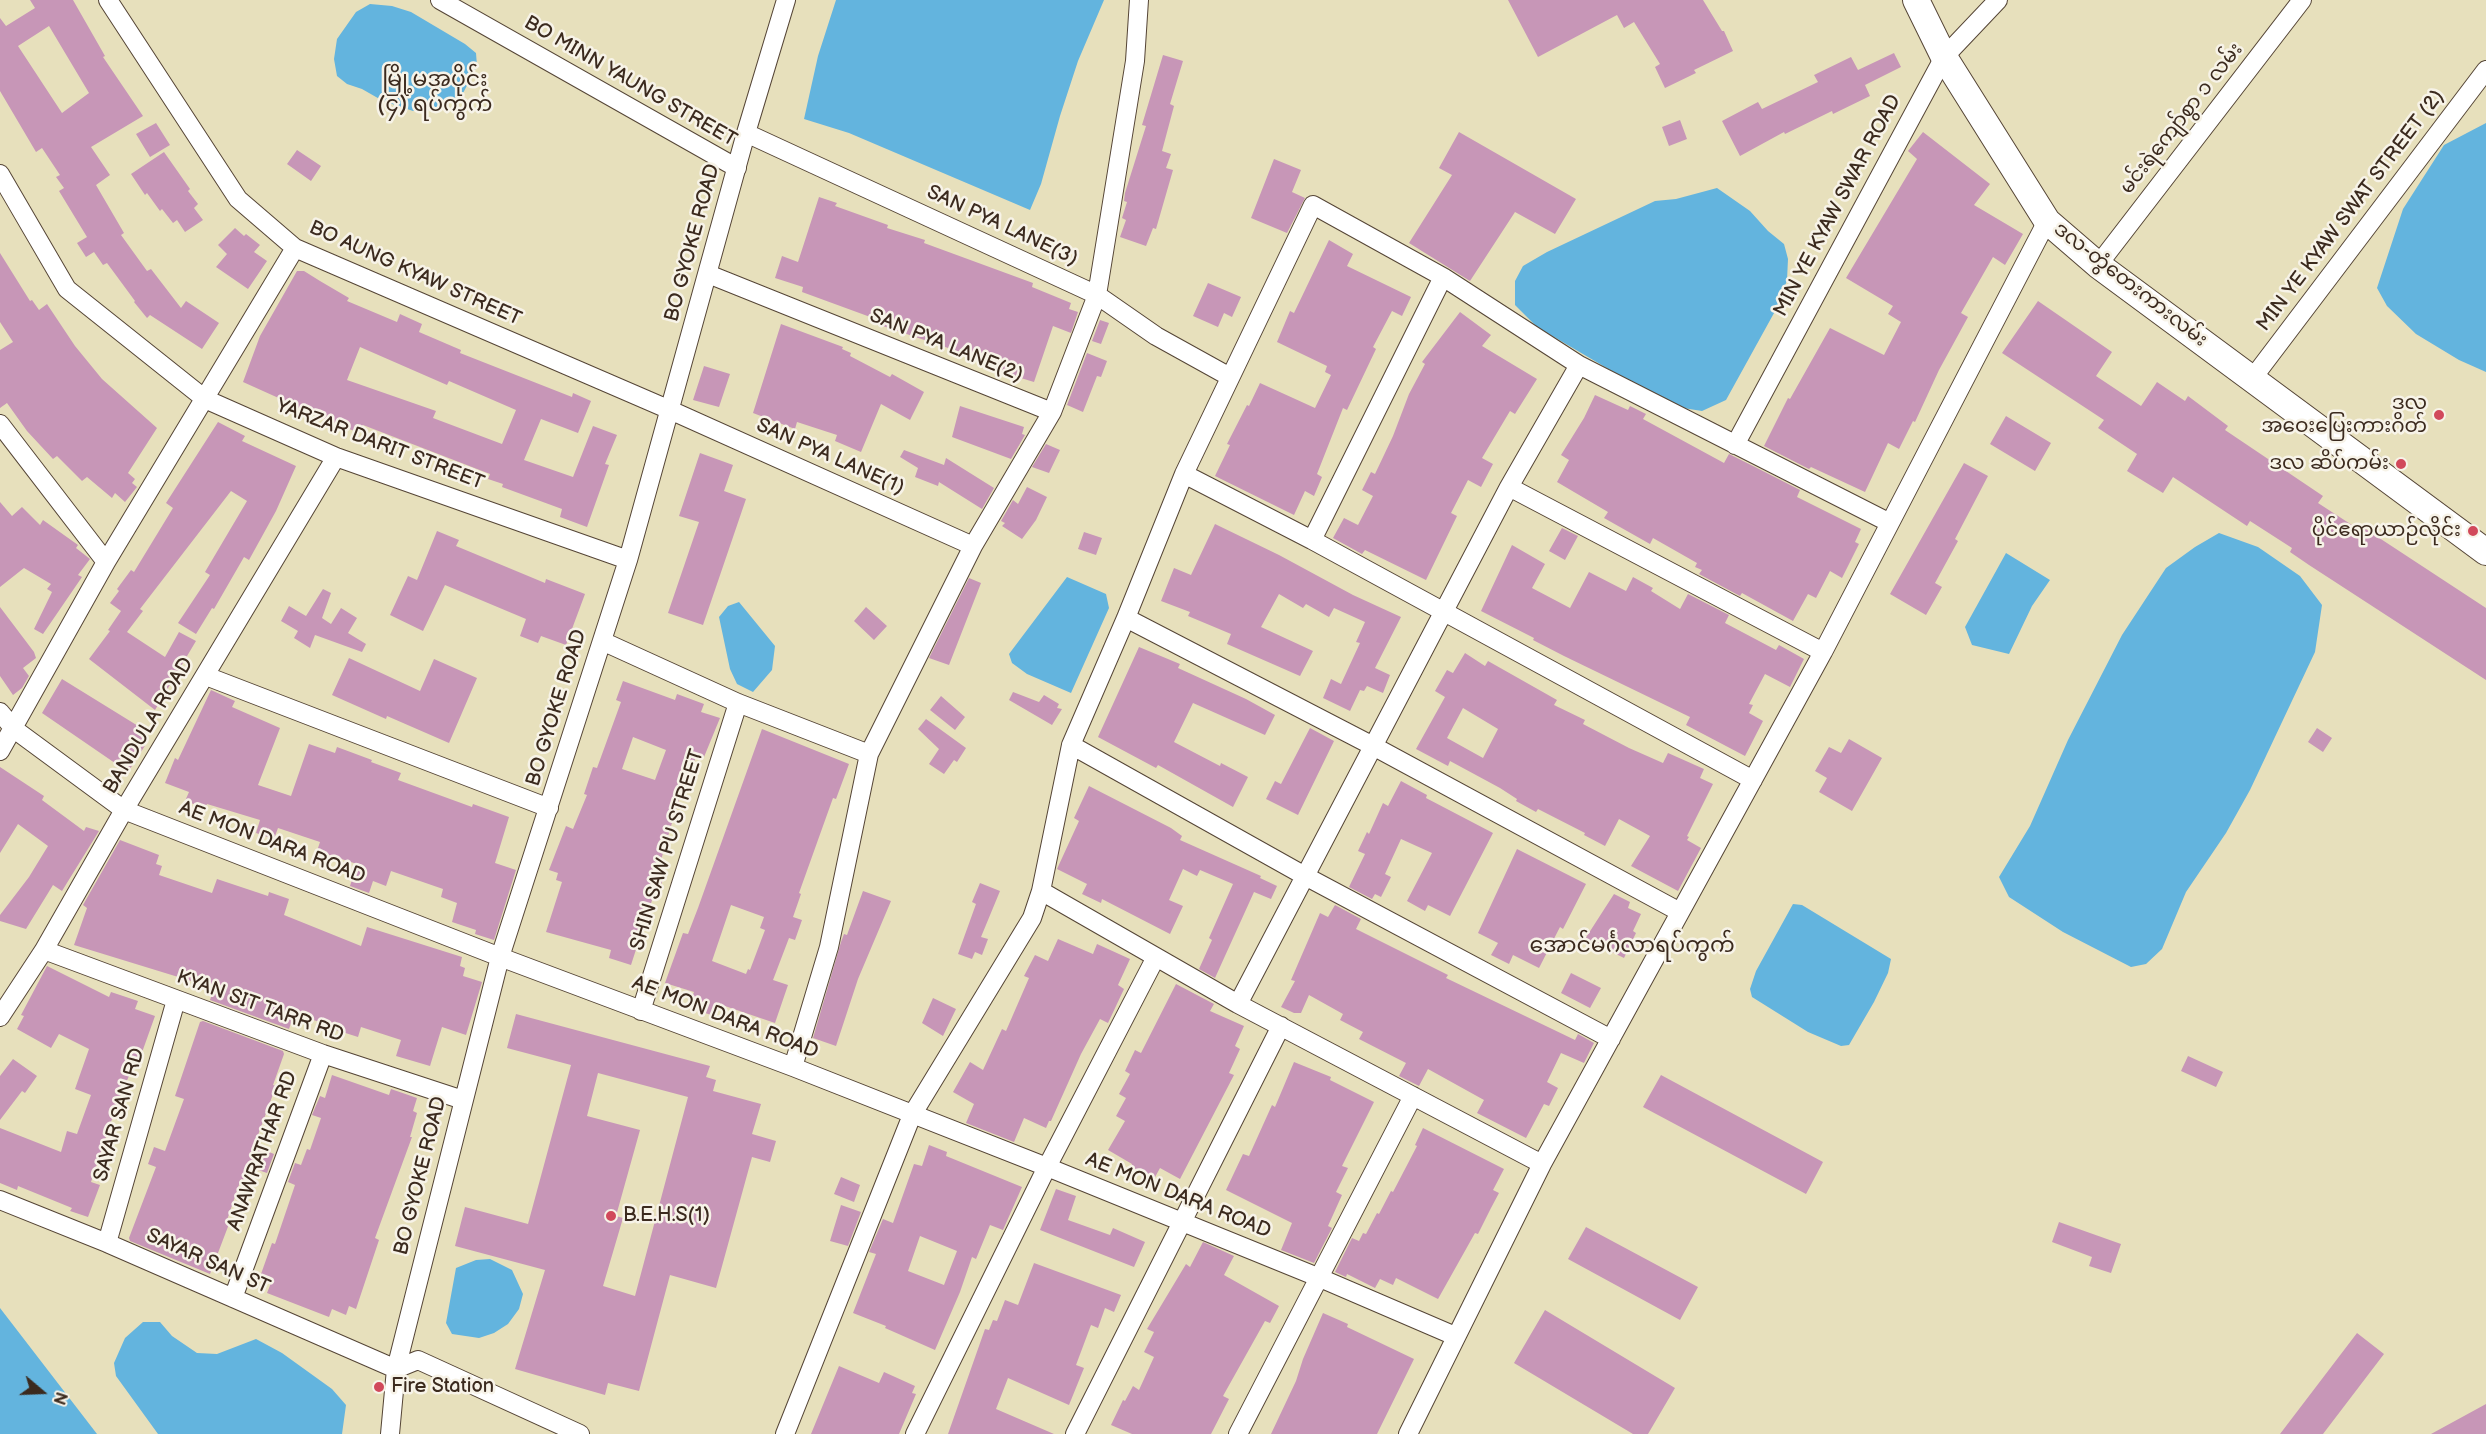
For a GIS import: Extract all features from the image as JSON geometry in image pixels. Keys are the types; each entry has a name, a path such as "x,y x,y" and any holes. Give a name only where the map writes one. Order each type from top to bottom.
{"main road":[{"name":"ဒလ-တွံတေးကားလမ်း","path":"1916,0 1944,57 2047,221 2098,265 2486,552"}],"street":[{"name":"BO MINN YAUNG STREET","path":"440,0 736,168"},
{"name":"BO GYOKE ROAD","path":"390,1434 396,1369 500,957 628,560 736,168 786,0"},
{"path":"793,1066 829,947 869,754 973,546 1052,412 1097,295 1135,61 1139,0"},
{"name":"MIN YE KYAW SWAR ROAD","path":"1736,445 1944,57 1998,0"},
{"name":"မင်းရဲကျော်စွာ ၁ လမ်း","path":"2098,265 2302,0"},
{"name":"BO AUNG KYAW STREET","path":"114,3 238,199 296,248 670,410"},
{"name":"MIN YE KYAW SWAT STREET (2)","path":"2252,379 2486,70"},
{"name":"SAN PYA LANE(3)","path":"746,133 1097,295 1156,336 1230,377"},
{"name":"YARZAR DARIT STREET","path":"0,174 67,289 205,399 336,457 628,560"},
{"path":"785,1434 912,1115 1032,918 1041,891 1071,745 1126,618 1184,474 1313,205 1443,277 1579,364 1890,523"},
{"path":"1408,1434 1542,1164 1823,652 2047,221"},
{"path":"0,751 106,562 296,248"},
{"name":"SAN PYA LANE(2)","path":"708,274 1052,412"},
{"path":"1312,540 1443,277"},
{"path":"1238,1004 1509,487 1579,364"},
{"name":"SAN PYA LANE(1)","path":"670,410 973,546"},
{"path":"0,423 106,562"},
{"name":"BANDULA ROAD","path":"0,1017 44,950 124,810 336,457"},
{"path":"1184,474 1312,540 1753,780"},
{"path":"1509,487 1823,652"},
{"path":"1126,618 1373,746 1680,912"},
{"path":"602,641 738,703 869,754"},
{"path":"206,676 549,808"},
{"name":"SHIN SAW PU STREET","path":"641,1011 738,703"},
{"name":"AE MON DARA ROAD","path":"0,712 14,729 124,810 641,1011 793,1066 1183,1221 1455,1336"},
{"path":"1071,745 1305,876 1611,1039"},
{"path":"1041,891 1238,1004 1542,1164"},
{"name":"KYAN SIT TARR RD","path":"44,950 323,1054 463,1100"},
{"path":"915,1434 1047,1167 1156,957"},
{"name":"SAYAR SAN RD","path":"107,1243 176,1000"},
{"path":"1075,1434 1281,1026"},
{"name":"ANAWRATHAR RD","path":"233,1298 323,1054"},
{"path":"1238,1434 1413,1096"},
{"name":"SAYAR SAN ST","path":"0,1200 107,1243 396,1369"},
{"path":"396,1369 418,1360 580,1434"}],"water":[{"path":"836,0 1104,0 1078,61 1041,184 1030,210 849,133 804,119 818,56"},
{"path":"370,4 392,6 411,12 476,53 477,66 460,99 432,110 413,111 383,101 362,89 347,84 337,76 334,59 337,39 356,12"},
{"path":"2486,123 2486,372 2459,360 2416,334 2387,306 2377,288 2403,209 2444,145"},
{"path":"1717,188 1750,211 1768,231 1784,244 1788,259 1787,280 1779,304 1726,400 1702,411 1683,408 1639,387 1537,327 1515,305 1515,281 1523,266 1547,252 1655,201 1676,199"},
{"path":"2219,533 2258,547 2300,576 2322,605 2315,652 2250,790 2226,833 2186,892 2162,949 2146,964 2131,967 2063,932 2009,897 1999,877 2030,826 2068,740 2122,635 2166,568"},
{"path":"2006,553 2050,580 2032,606 2009,654 1972,645 1965,627"},
{"path":"1067,577 1106,594 1109,608 1071,693 1027,674 1012,663 1009,654"},
{"path":"739,602 775,646 772,670 753,692 737,684 730,669 719,617 728,606"},
{"path":"1793,904 1802,905 1891,959 1888,973 1874,1002 1849,1045 1841,1046 1808,1032 1752,997 1750,989 1756,971"},
{"path":"490,1259 512,1270 523,1294 519,1309 508,1324 494,1333 479,1338 452,1334 446,1323 456,1268 476,1260"},
{"path":"0,1308 97,1434 0,1434"},
{"path":"143,1322 160,1322 172,1336 197,1353 217,1354 256,1339 282,1353 332,1389 346,1405 342,1434 158,1434 116,1376 114,1363 125,1338"}],"building":[{"path":"30,0 73,0 105,56 103,57 143,116 91,147 110,175 96,185 124,233 121,235 147,271 151,269 181,308 186,301 219,323 202,349 150,315 147,318 107,263 103,265 94,252 86,257 77,243 87,237 59,191 64,188 56,177 60,175 42,148 36,152 0,91 0,18 6,26 35,8","holes":["49,26 89,93 62,113 18,46"]},
{"path":"1508,0 1703,0 1724,31 1733,51 1694,70 1696,73 1665,88 1655,67 1660,64 1634,22 1624,28 1617,15 1538,57"},
{"path":"1894,53 1901,67 1865,85 1870,96 1833,114 1832,111 1785,134 1784,132 1740,156 1722,121 1758,102 1762,109 1818,82 1814,75 1851,57 1858,70"},
{"path":"1163,55 1183,61 1170,104 1174,106 1162,151 1171,154 1166,168 1173,170 1156,229 1153,228 1146,246 1120,237 1126,220 1122,218 1127,202 1124,201 1125,193 1146,126 1142,125"},
{"path":"1680,120 1687,139 1669,146 1662,127"},
{"path":"156,123 170,145 150,157 136,134"},
{"path":"1459,132 1576,199 1555,234 1515,212 1470,281 1409,243 1452,175 1439,168"},
{"path":"1923,132 1990,184 1974,205 2023,234 2005,265 1993,257 1961,313 1968,317 1939,370 1915,422 1913,421 1899,449 1888,443 1865,492 1811,467 1809,469 1764,446 1788,398 1790,399 1830,328 1884,355 1901,322 1888,314 1893,306 1846,278 1917,159 1908,151"},
{"path":"297,150 321,166 311,181 287,164"},
{"path":"164,152 190,189 188,191 198,204 194,208 203,220 185,232 177,220 173,223 162,209 160,211 147,193 145,195 131,174"},
{"path":"1274,159 1301,170 1292,192 1305,198 1287,233 1251,218"},
{"path":"819,197 837,203 835,206 888,225 887,228 925,240 924,243 1033,283 1032,287 1071,303 1069,309 1078,312 1071,333 1053,326 1034,382 981,366 982,362 950,351 951,349 871,322 873,318 802,292 803,287 775,278 782,256 798,262"},
{"path":"235,228 260,245 254,252 267,261 248,289 216,267 227,254 218,245"},
{"path":"1329,240 1353,254 1347,266 1411,297 1402,316 1392,311 1373,347 1376,349 1347,410 1343,408 1317,474 1322,477 1314,496 1305,491 1294,515 1215,476 1230,445 1227,444 1260,383 1315,408 1331,375 1325,372 1327,366 1277,342 1290,311 1294,313"},
{"path":"0,253 30,301 32,300 39,310 47,304 75,346 102,379 157,428 128,473 135,479 132,483 137,487 125,502 115,493 112,498 87,477 82,481 57,456 53,459 27,431 7,403 0,408 0,350 13,342 0,322"},
{"path":"297,271 304,271 349,298 347,301 397,322 400,314 422,324 419,332 461,350 460,353 572,397 573,393 591,401 578,433 541,419 524,460 573,477 593,426 617,435 605,464 609,465 587,527 560,517 562,509 502,487 503,484 488,479 490,474 363,425 359,433 243,382 260,336","holes":["360,347 447,385 449,381 516,410 502,444 433,418 436,411 347,380"]},
{"path":"1208,283 1241,297 1232,317 1224,313 1218,327 1193,316"},
{"path":"2038,301 2112,352 2096,376 2141,406 2157,382 2185,401 2188,396 2228,426 2225,430 2323,496 2318,503 2355,527 2358,524 2486,608 2486,680 2309,565 2290,552 2292,548 2250,521 2247,526 2173,477 2163,493 2127,471 2137,454 2098,428 2104,420 2002,353"},
{"path":"1460,312 1491,335 1482,346 1537,379 1515,414 1510,411 1482,458 1493,464 1481,487 1468,480 1451,513 1457,516 1426,580 1365,550 1362,554 1333,538 1344,518 1358,525 1373,496 1362,490 1371,472 1375,474 1393,436 1409,394 1425,364 1422,362"},
{"path":"1100,320 1109,323 1101,344 1092,341"},
{"path":"781,324 843,347 842,349 851,353 850,356 890,377 892,374 924,392 910,420 881,404 861,452 835,441 837,435 797,422 795,429 753,413"},
{"path":"1087,353 1107,361 1101,377 1097,376 1083,412 1067,405"},
{"path":"704,366 730,374 719,407 693,400"},
{"path":"1595,395 1628,410 1630,406 1646,414 1643,419 1724,463 1729,454 1755,467 1800,490 1797,497 1861,529 1855,542 1859,544 1842,578 1830,571 1816,598 1808,594 1793,621 1742,593 1740,596 1699,574 1702,570 1695,567 1697,563 1653,538 1650,544 1604,518 1608,512 1557,482 1569,460 1561,455"},
{"path":"960,406 1024,427 1022,434 1025,435 1011,459 952,437"},
{"path":"2006,416 2051,443 2035,471 1990,444"},
{"path":"218,422 245,436 242,441 296,466 276,511 249,560 244,557 214,609 212,608 196,634 178,623 210,575 205,572 247,501 231,491 140,609 143,611 127,632 165,657 179,632 196,641 155,710 89,659 110,631 108,630 121,611 110,603 119,591 117,589 131,570 134,572 173,508 166,503"},
{"path":"1046,444 1060,450 1049,473 1032,467"},
{"path":"904,450 944,465 946,458 994,488 982,509 939,482 938,486 915,477 918,468 900,457"},
{"path":"700,453 733,465 724,491 746,499 703,625 668,613 699,522 679,516"},
{"path":"1964,463 1988,476 1955,539 1958,541 1935,583 1942,587 1926,615 1890,594"},
{"path":"1027,487 1047,497 1036,520 1022,539 1002,526 1005,523 1001,521 1013,500 1018,504"},
{"path":"0,502 12,516 22,507 40,525 43,520 78,545 76,548 90,559 78,575 82,577 43,634 34,629 52,592 47,589 51,584 24,568 0,587"},
{"path":"1215,524 1401,617 1375,668 1390,675 1383,693 1367,686 1364,691 1360,690 1350,711 1323,698 1331,679 1341,684 1360,643 1356,642 1365,622 1334,608 1329,617 1306,604 1303,608 1279,594 1261,627 1313,651 1300,676 1227,644 1231,634 1188,616 1190,612 1161,601 1174,568 1191,575"},
{"path":"1562,528 1578,536 1565,560 1549,551"},
{"path":"437,531 459,540 456,546 545,583 546,579 585,594 566,645 541,636 538,643 520,636 526,619 445,585 423,631 390,615 408,576 417,580"},
{"path":"1084,532 1102,538 1096,555 1078,549"},
{"path":"1512,545 1545,564 1532,588 1570,608 1589,572 1626,591 1633,577 1653,588 1651,591 1680,609 1688,594 1729,615 1725,623 1776,650 1779,645 1804,659 1790,687 1765,674 1749,704 1753,705 1749,713 1763,721 1745,756 1686,725 1690,717 1564,656 1481,611"},
{"path":"969,578 981,583 949,665 929,658"},
{"path":"323,589 331,593 322,618 331,624 341,608 357,618 348,633 366,644 362,652 315,635 310,648 294,638 298,631 281,621 289,606 306,616"},
{"path":"0,607 34,652 36,658 23,668 29,676 22,688 13,695 0,676"},
{"path":"866,607 887,626 874,640 854,621"},
{"path":"1139,647 1180,664 1178,668 1275,715 1265,735 1193,703 1174,742 1220,766 1221,763 1248,777 1233,807 1158,765 1156,768 1098,737"},
{"path":"1465,653 1485,666 1488,661 1557,700 1554,705 1585,720 1583,724 1629,748 1663,763 1668,753 1704,769 1700,778 1713,784 1687,836 1689,837 1687,840 1701,848 1678,891 1631,866 1650,836 1619,819 1605,846 1538,809 1536,812 1516,801 1517,799 1500,788 1450,761 1448,766 1416,749 1445,697 1435,691 1447,670 1453,673","holes":["1463,708 1498,729 1483,758 1447,738"]},
{"path":"349,658 420,691 434,659 477,678 449,743 332,695"},
{"path":"62,679 143,729 139,735 148,741 128,772 42,713"},
{"path":"623,681 675,700 677,694 704,704 701,712 720,718 704,757 697,754 680,796 658,870 665,872 659,892 655,891 631,965 609,958 611,950 546,932 562,882 556,880 558,873 549,870 566,826 573,829 587,795 584,794 593,767 597,768 621,702 616,700","holes":["633,737 666,750 655,780 622,769"]},
{"path":"211,690 235,701 232,707 280,728 258,785 291,796 309,744 335,753 337,747 401,773 398,780 472,807 473,804 509,817 495,863 516,870 494,940 475,934 476,930 452,922 457,903 441,897 443,889 391,871 386,886 373,881 369,893 350,886 357,864 317,851 320,842 278,828 274,839 256,833 260,820 207,804 205,808 185,801 189,792 165,783 175,758 178,760"},
{"path":"1013,692 1039,702 1044,695 1059,704 1057,708 1062,709 1052,725 1009,700"},
{"path":"941,696 965,717 955,730 930,710"},
{"path":"926,719 966,748 957,762 954,760 944,774 929,764 939,749 918,729"},
{"path":"1310,728 1334,741 1298,815 1266,799 1275,781 1281,784"},
{"path":"2317,728 2332,738 2323,752 2308,742"},
{"path":"762,729 849,764 836,799 833,798 799,893 801,894 793,917 802,920 795,940 789,938 773,980 788,985 775,1023 716,1003 711,1015 688,1007 694,992 665,983 683,933 688,934","holes":["731,905 764,917 760,928 765,930 750,970 748,969 746,974 712,961"]},
{"path":"1849,739 1882,758 1852,811 1819,792 1827,778 1815,771 1829,747 1841,753"},
{"path":"0,767 44,796 42,800 84,831 86,827 99,831 62,891 53,885 26,929 0,921 0,915 29,877 48,846 18,824 0,853"},
{"path":"1401,781 1427,795 1426,798 1493,833 1450,916 1428,905 1425,911 1407,901 1432,853 1401,839 1385,874 1391,877 1381,897 1375,894 1372,899 1349,887 1365,854 1358,851 1367,832 1369,834 1383,803 1388,806"},
{"path":"1089,786 1171,828 1182,836 1180,840 1261,876 1260,878 1277,886 1271,899 1254,892 1215,978 1199,969 1212,940 1209,938 1233,884 1200,870 1197,876 1183,869 1169,900 1183,906 1170,934 1102,899 1101,903 1082,894 1087,884 1057,869 1079,821 1074,818"},
{"path":"120,840 159,855 156,864 162,866 159,875 212,893 217,879 268,896 269,892 289,899 284,915 361,946 367,927 462,957 460,966 465,968 463,976 482,982 466,1035 442,1027 430,1066 396,1056 401,1040 361,1027 358,1037 336,1030 336,1027 294,1014 289,1029 210,1000 214,988 74,945 87,908 83,905"},
{"path":"1517,849 1586,884 1563,929 1560,927 1539,968 1513,955 1509,964 1491,955 1498,943 1478,933"},
{"path":"980,883 1000,891 981,937 988,939 982,955 975,952 972,959 958,954 976,904 972,902"},
{"path":"863,891 891,901 858,979 836,1046 813,1038 841,942 844,934 847,935"},
{"path":"1614,894 1630,902 1628,908 1641,914 1633,931 1636,933 1624,958 1585,939"},
{"path":"1335,905 1361,919 1356,929 1448,975 1446,978 1575,1040 1578,1034 1594,1043 1584,1063 1561,1053 1547,1082 1558,1088 1549,1106 1544,1104 1526,1138 1477,1113 1484,1100 1428,1069 1419,1086 1399,1076 1406,1063 1359,1039 1363,1032 1340,1020 1343,1014 1309,995 1301,1013 1294,1013 1281,1007 1295,981 1291,980 1320,913 1328,917"},
{"path":"1058,939 1093,954 1097,944 1130,959 1118,985 1124,989 1108,1023 1100,1019 1046,1128 1024,1118 1014,1142 966,1123 974,1104 953,1092 970,1062 983,1070 1002,1029 1006,1031 1029,978 1024,976 1035,955 1048,961"},
{"path":"47,966 109,997 111,992 138,1001 135,1009 155,1016 140,1058 137,1057 117,1104 91,1182 100,1185 88,1217 70,1211 72,1208 18,1186 17,1190 0,1183 0,1128 61,1152 67,1131 77,1134 91,1095 75,1089 89,1049 59,1034 51,1048 17,1029 24,1016 21,1015"},
{"path":"1571,973 1601,988 1590,1008 1561,993"},
{"path":"1176,984 1214,1004 1210,1011 1244,1026 1235,1046 1240,1049 1229,1073 1234,1075 1180,1179 1160,1168 1154,1179 1131,1167 1132,1164 1108,1150 1125,1121 1116,1116 1126,1098 1119,1094 1130,1074 1125,1071 1135,1050 1141,1053"},
{"path":"933,998 956,1009 943,1036 922,1023"},
{"path":"516,1014 710,1066 706,1077 716,1080 713,1091 761,1104 752,1134 776,1141 770,1162 752,1157 716,1288 670,1275 639,1391 608,1383 605,1395 515,1369 545,1270 455,1246 465,1207 528,1224 571,1065 507,1048","holes":["598,1073 688,1097 635,1296 603,1286 623,1218 616,1216 640,1130 587,1116"]},
{"path":"203,1021 283,1051 284,1054 273,1085 276,1086 254,1146 274,1154 267,1173 255,1169 251,1178 245,1176 243,1180 241,1179 226,1223 229,1224 210,1274 130,1241 129,1238 156,1167 148,1164 154,1147 165,1151 184,1099 175,1096 200,1022"},
{"path":"2188,1056 2223,1072 2216,1087 2181,1071"},
{"path":"13,1059 37,1076 25,1093 22,1091 0,1120 0,1076"},
{"path":"1294,1062 1331,1077 1330,1080 1374,1102 1342,1166 1348,1168 1336,1192 1342,1195 1328,1226 1332,1228 1314,1263 1281,1250 1292,1223 1226,1190 1243,1154 1249,1156 1272,1105 1275,1107"},
{"path":"332,1075 389,1095 391,1089 417,1098 413,1111 417,1113 410,1137 412,1137 375,1238 379,1240 356,1309 349,1306 346,1315 332,1309 329,1317 267,1293 273,1278 261,1274 272,1243 275,1244 295,1185 288,1182 295,1163 301,1165 307,1149 310,1150 321,1118 312,1115 320,1096 325,1098"},
{"path":"1661,1075 1823,1162 1806,1194 1643,1107"},
{"path":"1423,1128 1504,1169 1493,1190 1499,1193 1478,1234 1475,1233 1438,1299 1396,1278 1393,1285 1380,1279 1375,1288 1347,1274 1346,1277 1335,1272 1352,1238 1359,1241 1363,1233 1366,1234 1391,1191 1393,1192 1417,1146 1415,1145"},
{"path":"929,1145 947,1152 946,1156 1022,1187 1003,1230 990,1225 976,1259 972,1257 935,1350 853,1313 876,1254 869,1252 883,1219 893,1223 914,1164 922,1166","holes":["920,1236 957,1251 944,1285 908,1271"]},
{"path":"841,1177 860,1185 854,1202 834,1194"},
{"path":"1056,1189 1076,1196 1068,1220 1110,1235 1113,1228 1145,1242 1134,1267 1040,1230"},
{"path":"841,1205 861,1212 848,1246 830,1241"},
{"path":"2059,1222 2121,1244 2111,1273 2089,1266 2092,1257 2052,1242"},
{"path":"1586,1227 1698,1287 1680,1320 1568,1259"},
{"path":"1203,1242 1234,1256 1224,1275 1279,1306 1270,1323 1265,1321 1223,1396 1229,1399 1211,1434 1132,1434 1111,1425 1123,1400 1125,1401 1133,1386 1139,1390 1154,1357 1144,1352 1154,1332 1147,1329 1186,1264 1190,1267"},
{"path":"1034,1263 1121,1295 1114,1312 1105,1308 1098,1328 1091,1325 1076,1365 1084,1368 1069,1405 1008,1378 996,1409 1054,1434 948,1434 985,1329 989,1330 993,1320 997,1321 1005,1300 1018,1305"},
{"path":"1545,1310 1675,1388 1648,1434 1633,1434 1514,1363"},
{"path":"1323,1313 1414,1359 1377,1434 1271,1434 1296,1381"},
{"path":"2357,1333 2384,1354 2323,1434 2280,1434"},
{"path":"839,1366 879,1383 884,1372 915,1386 912,1393 916,1394 899,1434 811,1434"},
{"path":"2486,1404 2486,1434 2431,1434"}],"place":[{"name":"ဒလ အဝေးပြေးကားဂိတ်","path":"2439,415"},
{"name":"ဒလ ဆိပ်ကမ်း","path":"2401,464"},
{"name":"ပိုင်ဧရာယာဉ်လိုင်း","path":"2473,531"},
{"name":"B.E.H.S(1)","path":"611,1216"},
{"name":"Fire Station","path":"379,1387"}],"district":[{"name":"မြို့မအပိုင်း (၄) ရပ်ကွက်","path":"435,92"},
{"name":"အောင်မင်္ဂလာရပ်ကွက်","path":"1632,946"}]}
